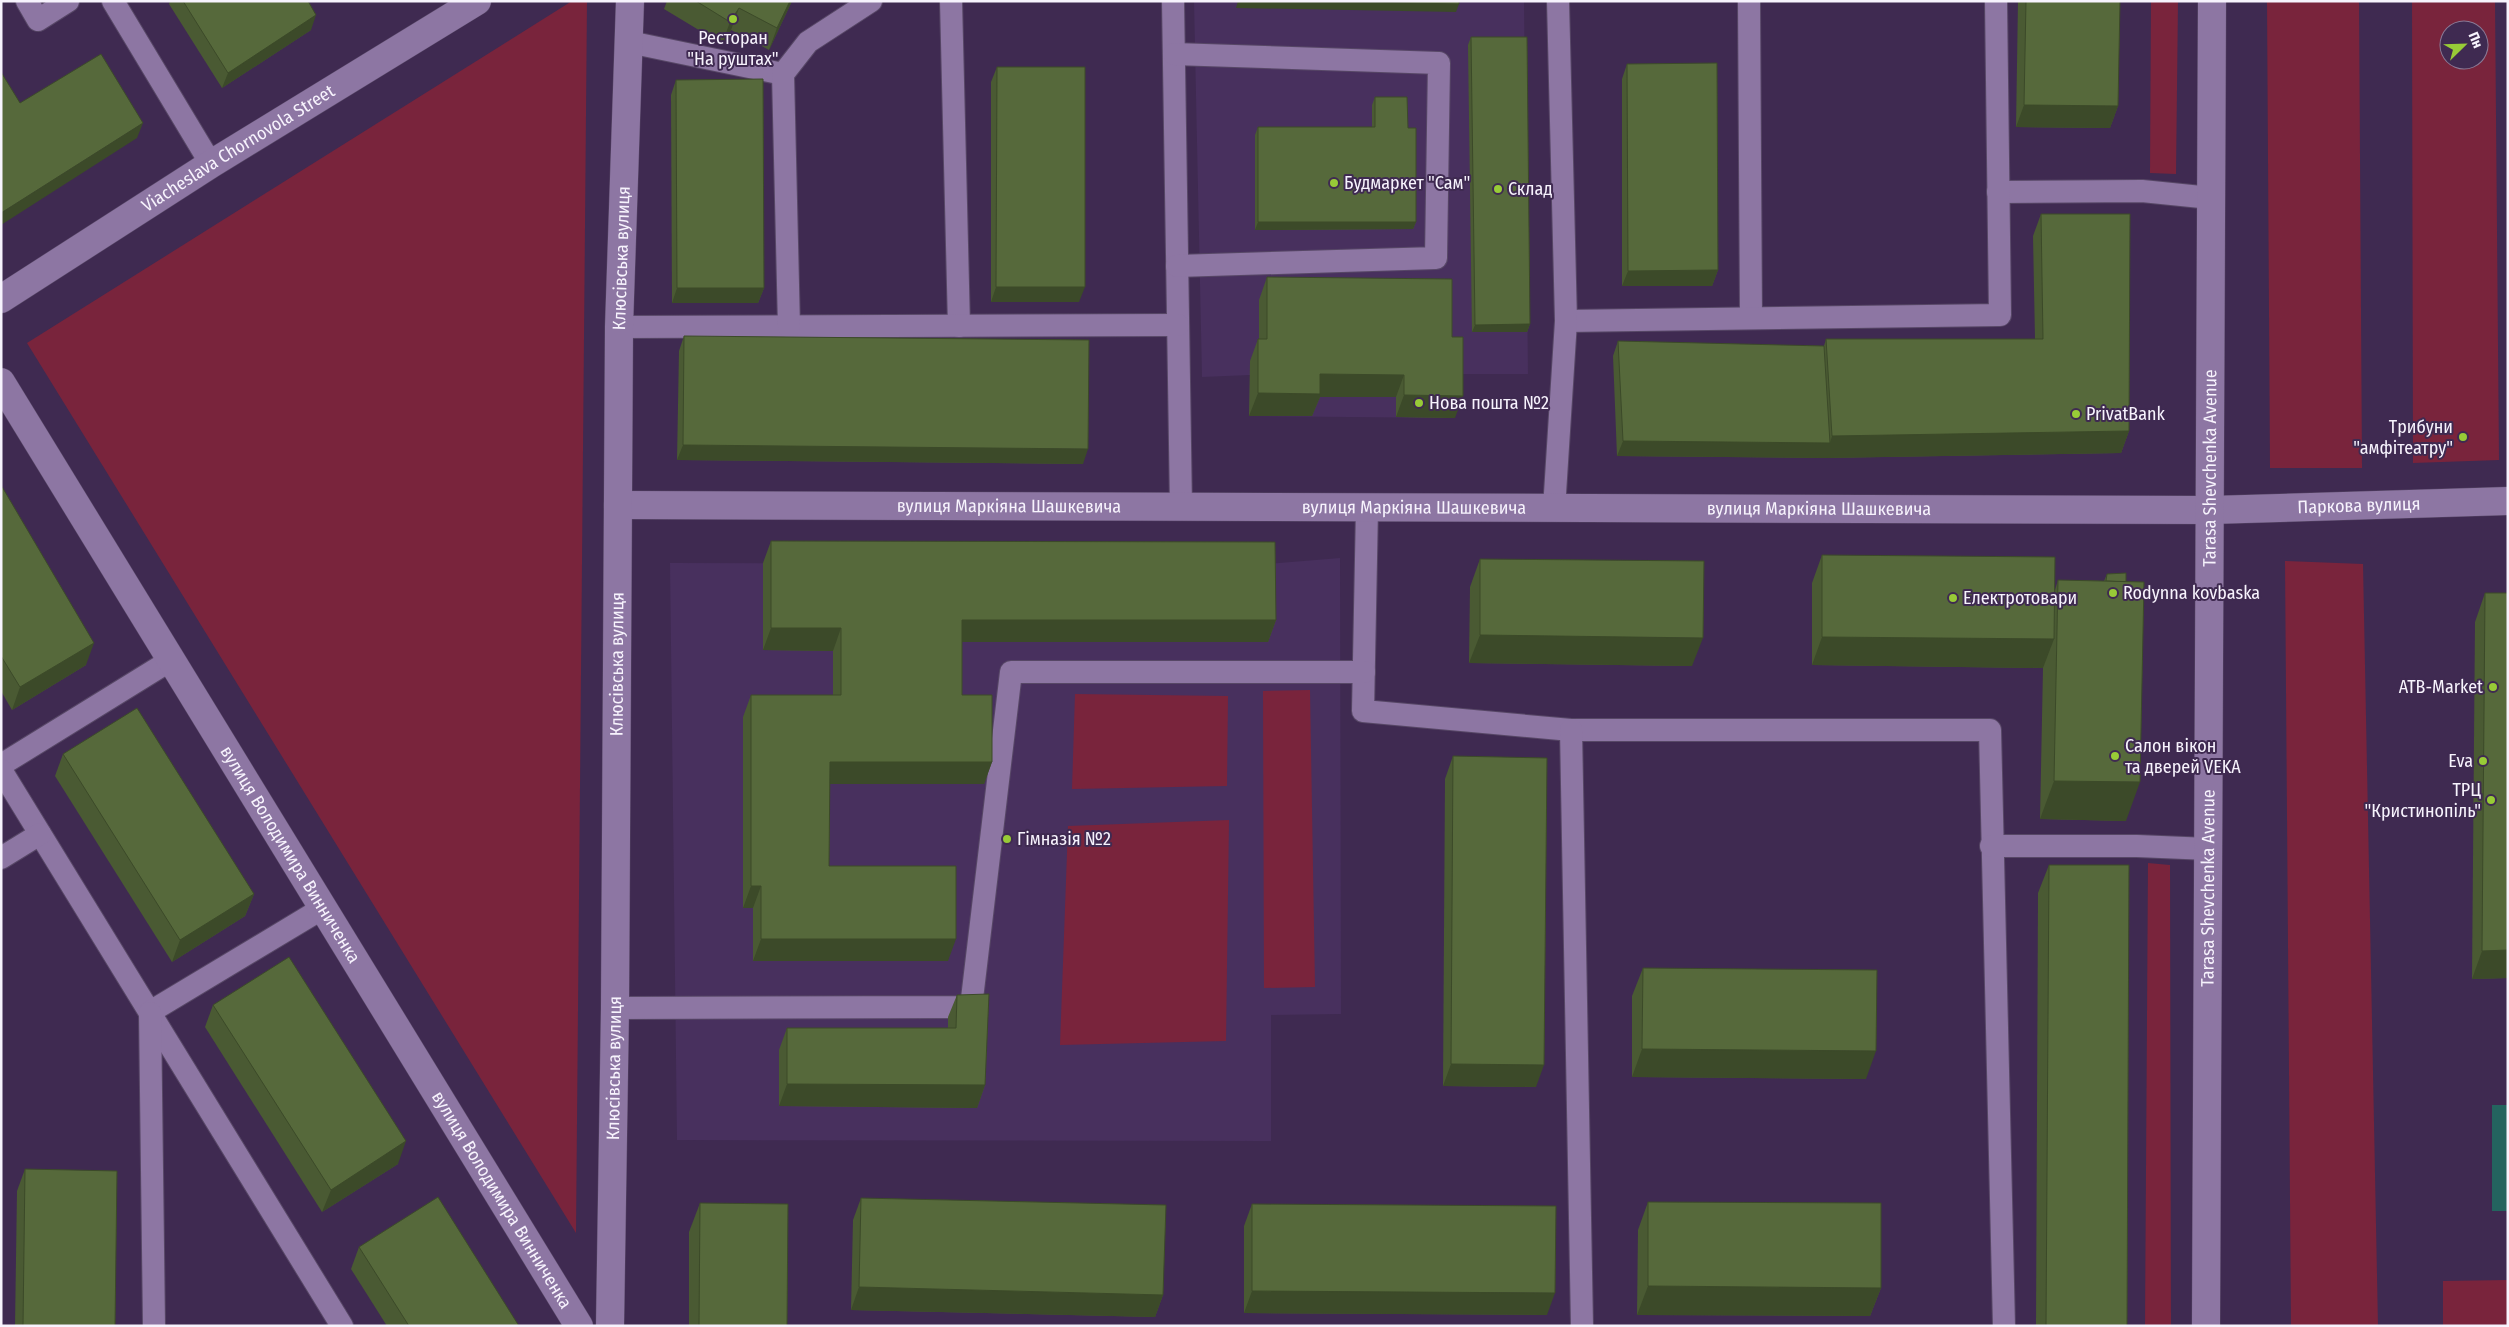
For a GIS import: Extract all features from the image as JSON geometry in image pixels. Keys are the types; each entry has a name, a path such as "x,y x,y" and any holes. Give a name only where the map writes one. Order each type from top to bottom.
{"street":[{"name":"Viacheslava Chornovola Street","path":"1,299 211,164 477,1"},
{"name":"Клюсівська вулиця","path":"610,1326 615,1008 619,327 630,1"},
{"name":"Tarasa Shevchenka Avenue","path":"2206,1326 2212,1"},
{"name":"вулиця Володимира Винниченка","path":"1,382 579,1326"},
{"name":"Паркова вулиця","path":"2211,510 2508,501"},
{"name":"вулиця Маркіяна Шашкевича","path":"618,505 2211,510"}],"lane":[{"path":"27,1 38,20 68,1"},
{"path":"113,1 211,164"},
{"path":"789,327 783,74 808,42 872,1"},
{"path":"951,1 959,326"},
{"path":"1173,1 1181,507"},
{"path":"1554,509 1566,321 1558,1"},
{"path":"1749,1 1751,318"},
{"path":"1566,321 2000,315 1996,1"},
{"path":"628,42 783,74"},
{"path":"1174,54 1439,63 1436,258 1177,266"},
{"path":"1998,192 2142,191 2211,198"},
{"path":"619,327 1178,325"},
{"path":"1367,508 1363,710 1571,730 1990,730 1991,846 2004,1326"},
{"path":"1,765 171,660"},
{"path":"615,1008 971,1007 1011,672 1364,672"},
{"path":"1571,730 1582,1326"},
{"path":"1,770 342,1326"},
{"path":"1,858 40,834"},
{"path":"1991,846 2137,846 2209,849"},
{"path":"150,1012 323,908"},
{"path":"150,1012 154,1326"}],"shaded area":[{"path":"572,1 587,1 576,1233 27,343"},
{"path":"1194,1 1524,1 1528,374 1455,374 1455,418 1249,416 1250,375 1202,377"},
{"path":"2151,1 2178,1 2176,174 2150,173"},
{"path":"2267,1 2359,1 2362,468 2270,468"},
{"path":"2412,1 2495,1 2499,460 2413,463"},
{"name":"Гімназія №2","path":"1340,558 1341,1014 1271,1015 1271,1141 677,1140 670,563 1267,564"},
{"path":"2285,561 2363,564 2378,1326 2291,1326"},
{"path":"1310,690 1315,987 1264,988 1263,691"},
{"path":"1075,694 1228,696 1227,786 1072,789"},
{"path":"1229,820 1226,1041 1060,1045 1068,826"},
{"path":"2148,863 2170,865 2171,1326 2145,1326"},
{"path":"2492,1105 2508,1105 2508,1211 2492,1211"},
{"path":"2508,1280 2508,1326 2443,1326 2443,1281"}],"building":[{"path":"183,1 308,1 316,15 228,73"},
{"path":"696,1 790,1 777,28 739,8 730,22"},
{"path":"1313,1 1459,1 1459,4"},
{"path":"2026,1 2120,1 2118,106 2024,105"},
{"name":"Склад","path":"1471,37 1527,37 1530,324 1475,325"},
{"path":"101,54 143,123 1,213 1,72 20,103"},
{"path":"1717,63 1718,270 1628,271 1627,64"},
{"path":"997,67 1085,67 1085,287 996,287"},
{"path":"763,79 764,288 677,288 676,80"},
{"name":"Будмаркет \"Сам\"","path":"1375,97 1407,97 1408,128 1416,128 1416,222 1258,222 1258,127 1375,127"},
{"path":"2041,214 2130,214 2129,431 1832,436 1826,339 2043,339"},
{"path":"1267,277 1452,279 1452,337 1463,337 1463,396 1404,395 1404,375 1320,374 1320,394 1258,393 1258,339 1267,339"},
{"path":"684,336 1089,340 1088,449 683,445"},
{"path":"1618,341 1824,346 1830,443 1623,441"},
{"path":"1,485 94,643 20,687 1,656"},
{"path":"771,541 1275,542 1276,620 962,620 962,695 992,695 992,762 830,762 829,866 956,866 956,939 761,939 761,886 751,886 751,695 841,695 841,628 771,628"},
{"path":"1822,555 2055,557 2054,639 1822,637"},
{"path":"1480,559 1704,561 1703,638 1480,635"},
{"path":"2126,573 2126,582 2106,581 2107,574"},
{"path":"2058,580 2144,582 2140,782 2054,781"},
{"name":"ТРЦ \"Кристинопіль\"","path":"2485,593 2508,593 2508,950 2482,951"},
{"path":"137,708 254,894 180,940 63,754"},
{"path":"1453,756 1547,758 1544,1065 1451,1064"},
{"path":"2049,865 2129,865 2127,1326 2046,1326"},
{"path":"289,957 406,1141 331,1190 213,1005"},
{"path":"1643,968 1877,970 1876,1051 1642,1049"},
{"path":"989,994 985,1085 787,1084 787,1028 956,1028 957,995"},
{"path":"25,1169 117,1171 115,1326 23,1326"},
{"path":"438,1197 519,1326 409,1326 359,1247"},
{"path":"861,1198 1166,1205 1163,1295 859,1287"},
{"path":"1648,1202 1881,1203 1881,1288 1648,1286"},
{"path":"700,1203 788,1204 787,1326 699,1326"},
{"path":"1252,1204 1556,1206 1555,1293 1252,1291"}],"place":[{"name":"Ресторан \"На руштах\"","path":"733,19"},
{"name":"Будмаркет \"Сам\"","path":"1334,183"},
{"name":"Склад","path":"1498,189"},
{"name":"Нова пошта №2","path":"1419,403"},
{"name":"PrivatBank","path":"2076,414"},
{"name":"Трибуни \"амфітеатру\"","path":"2463,437"},
{"name":"Rodynna kovbaska","path":"2113,593"},
{"name":"Електротовари","path":"1953,598"},
{"name":"ATB-Market","path":"2493,687"},
{"name":"Салон вікон та дверей VEKA","path":"2115,756"},
{"name":"Eva","path":"2483,761"},
{"name":"ТРЦ \"Кристинопіль\"","path":"2491,800"},
{"name":"Гімназія №2","path":"1007,839"}]}
